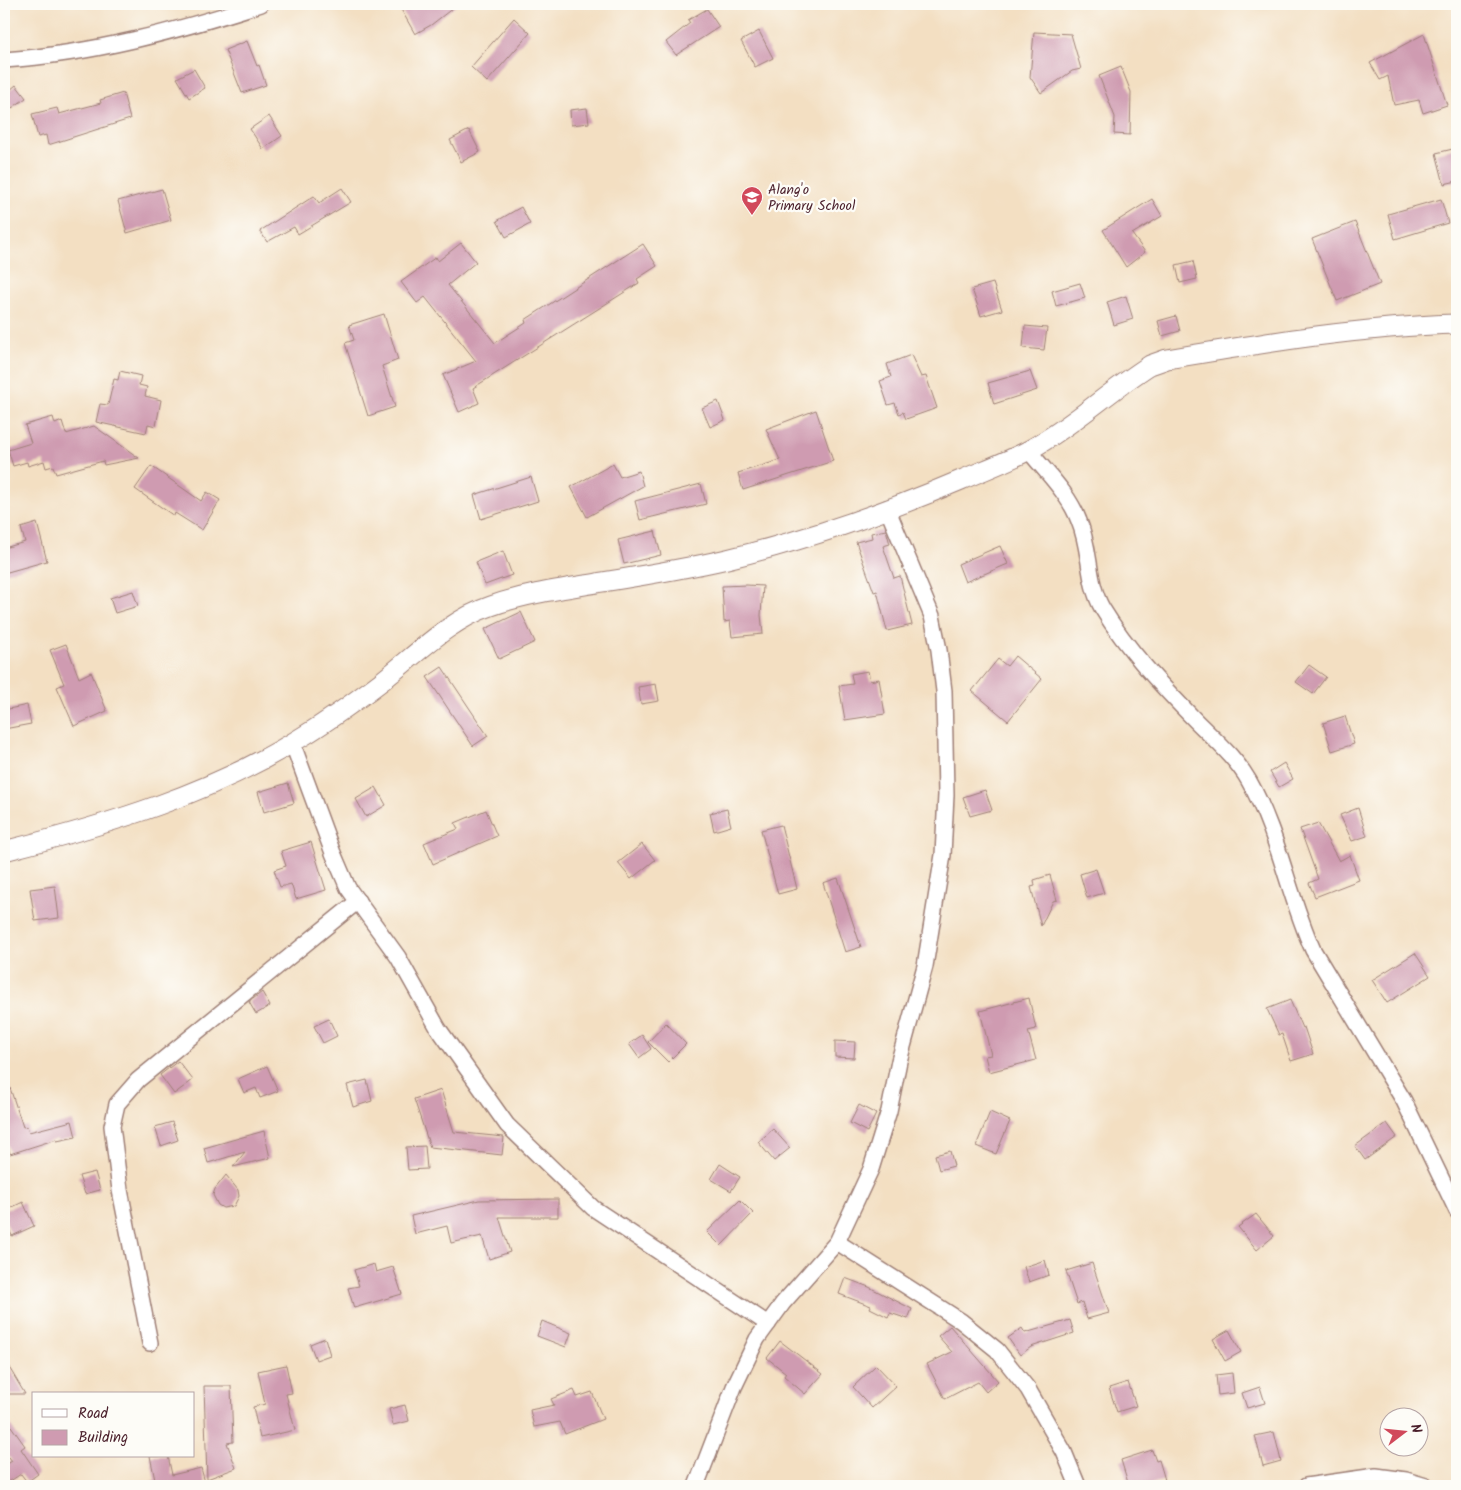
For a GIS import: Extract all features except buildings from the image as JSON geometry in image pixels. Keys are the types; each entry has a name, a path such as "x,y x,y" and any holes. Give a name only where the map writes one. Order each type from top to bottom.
{"street":[{"path":"4,60 86,51 198,24 261,4"},
{"path":"4,851 65,835 173,799 246,767 292,742 382,681 434,638 461,620 489,606 544,591 656,574 728,559 787,542 921,497 1028,451 1065,428 1150,365 1167,359 1301,337 1400,326 1457,324"},
{"path":"1028,451 1060,490 1080,521 1100,604 1113,626 1147,670 1230,754 1248,780 1276,841 1302,926 1313,950 1404,1101 1457,1211"},
{"path":"696,1486 734,1387 757,1340 783,1303 837,1242 871,1169 889,1111 900,1060 925,966 943,856 946,795 944,691 939,650 926,600 887,508"},
{"path":"292,742 332,853 348,888 398,957 438,1028 507,1125 592,1208 768,1324"},
{"path":"150,1343 119,1181 112,1126 117,1104 138,1080 358,901"},
{"path":"837,1242 961,1321 997,1350 1028,1389 1064,1452 1078,1486"},
{"path":"1306,1486 1376,1476 1406,1480 1426,1486"}],"place":[{"name":"Alang'o Primary School","path":"752,216"}]}
